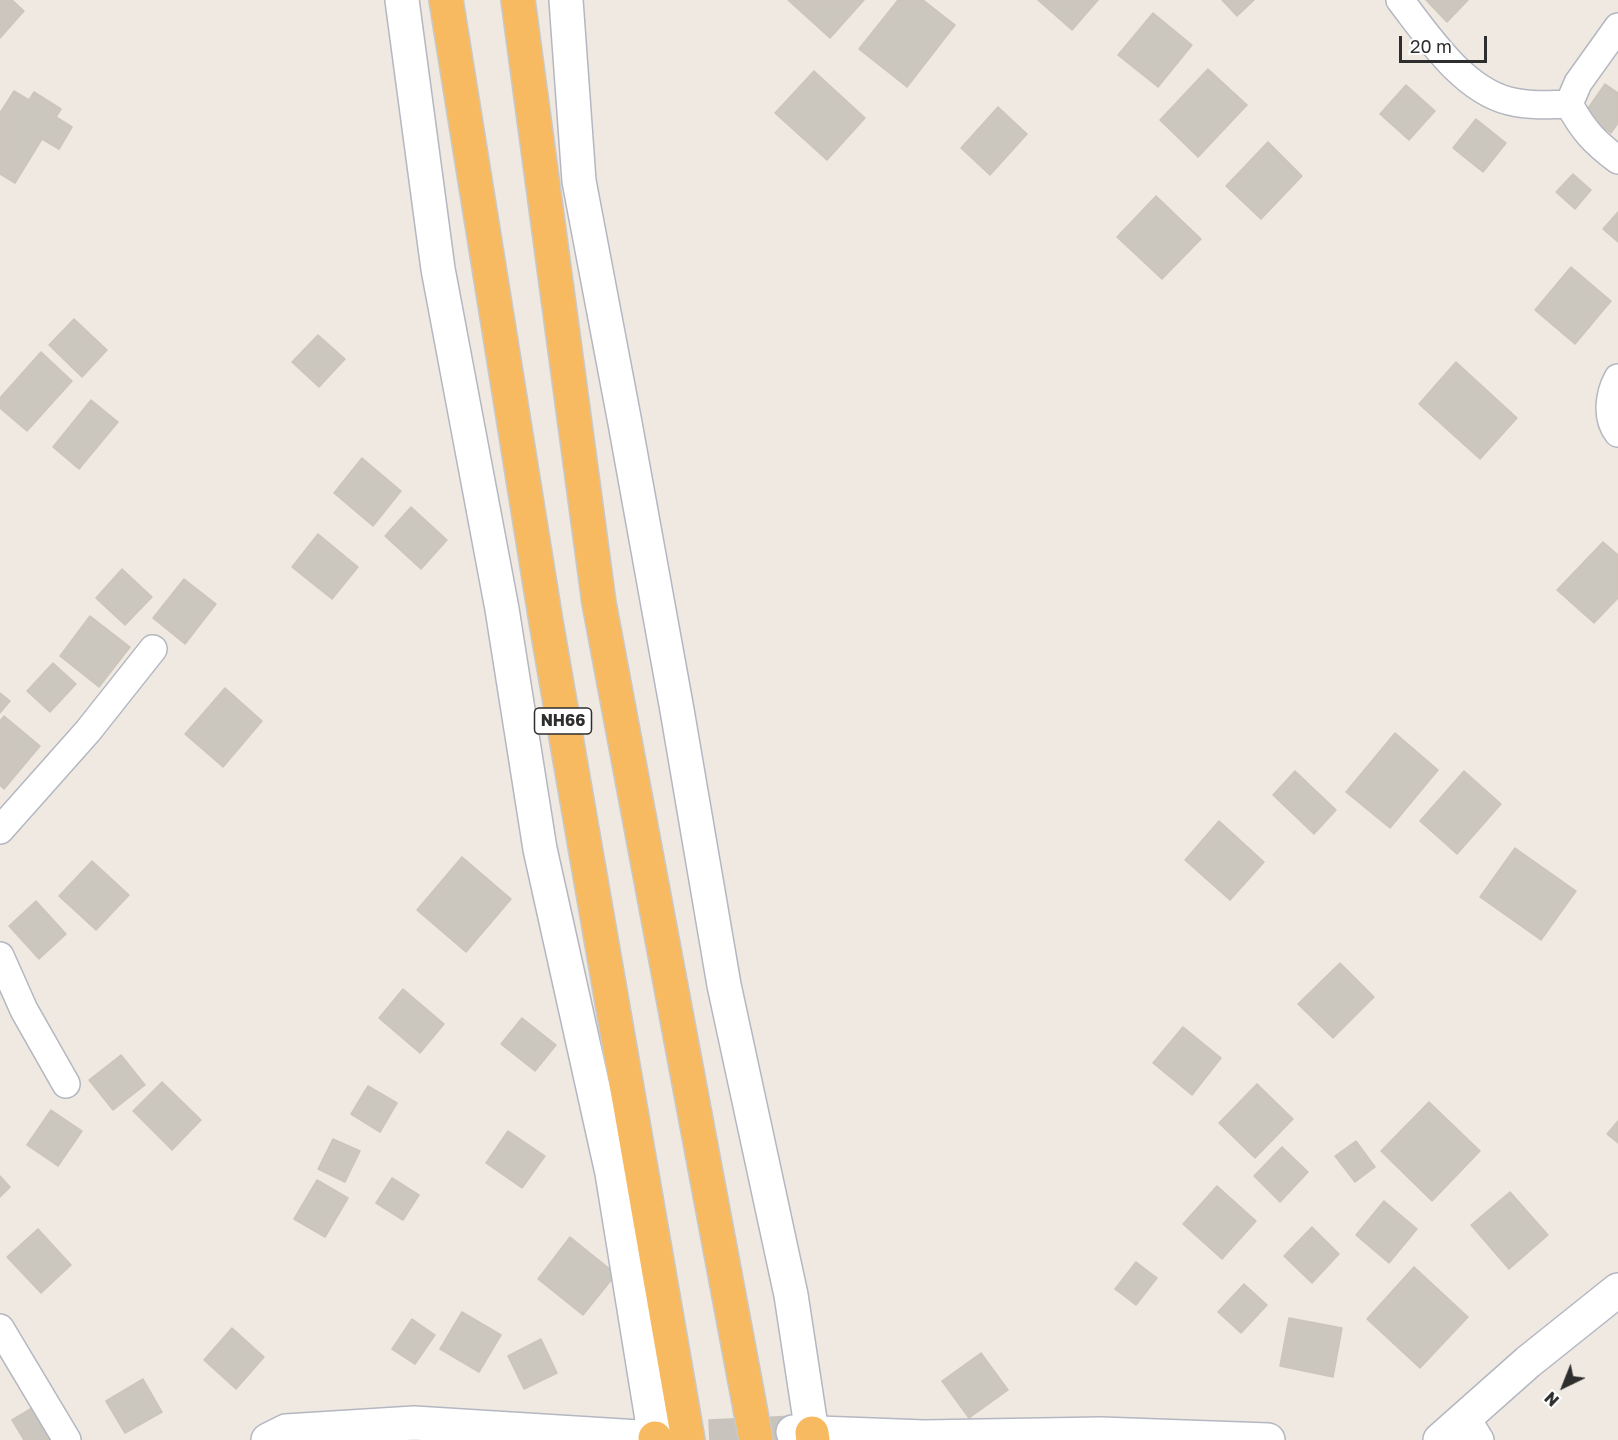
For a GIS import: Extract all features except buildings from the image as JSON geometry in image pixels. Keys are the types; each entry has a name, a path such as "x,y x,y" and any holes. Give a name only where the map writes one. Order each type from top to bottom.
{"highway":[{"name":"NH66","path":"446,0 546,622 688,1440"},
{"name":"NH66","path":"518,0 599,603 756,1440"}],"street":[{"path":"268,1440 286,1431 414,1423 656,1439 612,1173 540,849 502,609 438,270 402,0"},
{"path":"566,0 579,181 626,423 724,985 791,1295 806,1435 924,1437 1101,1434 1268,1440"},
{"path":"1400,0 1427,36 1465,77 1487,92 1509,101 1544,105 1569,104"},
{"path":"1618,27 1578,83 1569,104 1580,126 1618,160"},
{"path":"1618,378 1614,385 1610,408 1615,430 1618,433"},
{"path":"0,830 88,731 153,649"},
{"path":"0,956 24,1010 66,1084"},
{"path":"1440,1440 1473,1429 1528,1362 1618,1290"},
{"path":"0,1328 68,1440"}],"tunnel":[{"path":"660,1438 793,1432"}]}
